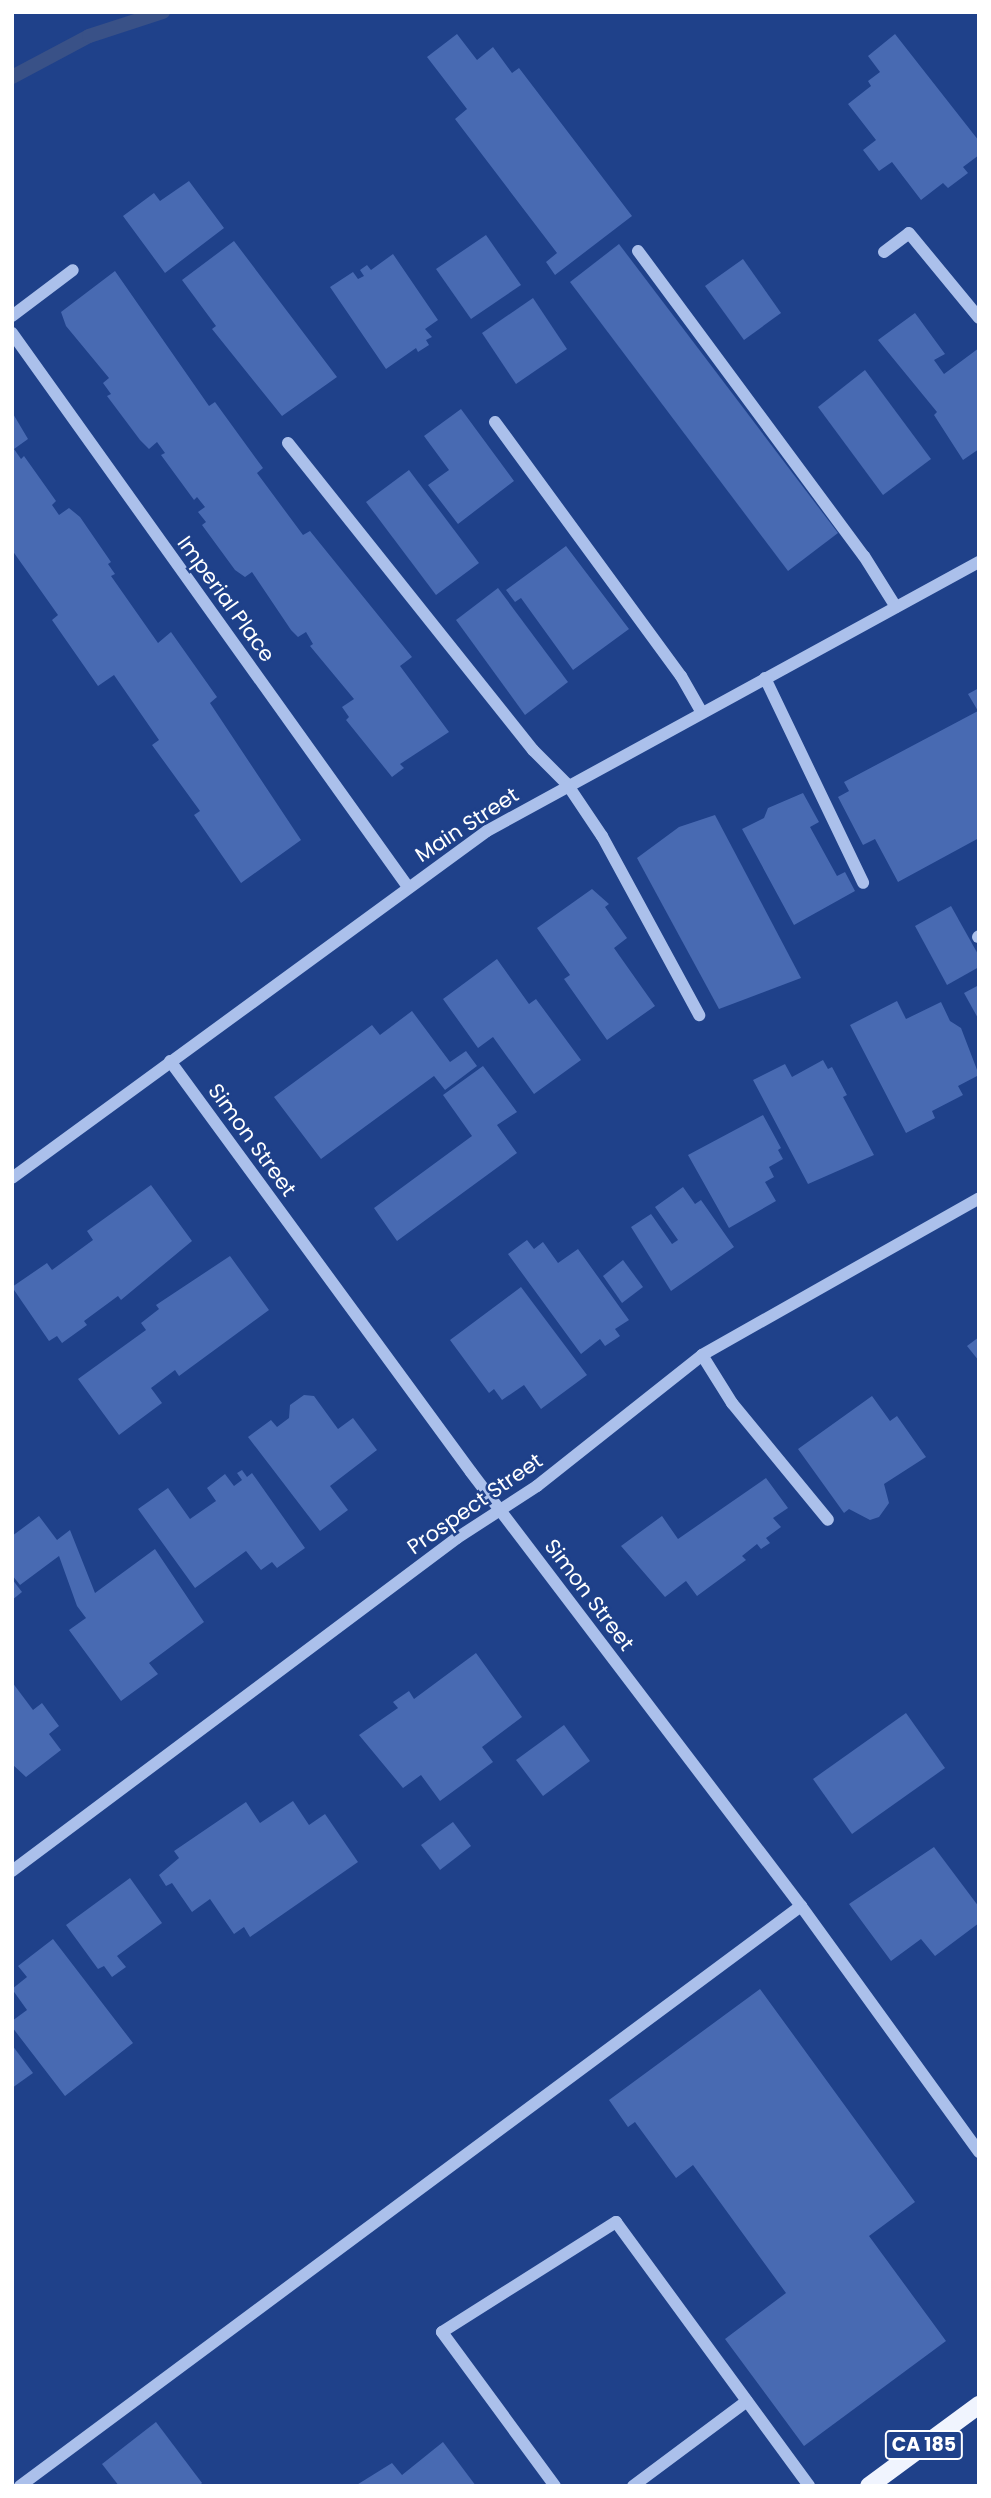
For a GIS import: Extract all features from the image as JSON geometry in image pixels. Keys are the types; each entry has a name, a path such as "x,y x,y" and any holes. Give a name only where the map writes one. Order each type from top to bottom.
{"main road":[{"name":"CA 185","path":"879,2483 979,2405"}],"street":[{"path":"884,252 909,233 979,318"},
{"path":"638,251 864,556 896,607"},
{"path":"12,316 73,270"},
{"name":"Imperial Place","path":"12,334 408,887"},
{"path":"495,422 681,676 701,711"},
{"path":"288,443 533,750 567,784 602,836 699,1015"},
{"name":"Main Street","path":"12,1178 487,831 567,784 979,562"},
{"path":"765,678 863,883"},
{"name":"Simon Street","path":"170,1061 471,1472 503,1510 801,1906 979,2152"},
{"name":"Prospect Street","path":"12,1871 457,1538 503,1510 702,1355 979,1198"},
{"path":"702,1355 732,1403 828,1520"},
{"path":"20,2486 801,1906"},
{"path":"555,2486 442,2332 616,2222 810,2486"},
{"path":"633,2486 747,2401"}],"building":[{"path":"457,34 477,60 493,47 512,73 519,68 632,216 555,275 546,262 557,253 455,119 467,109 427,57"},
{"path":"895,34 979,141 979,155 963,167 968,173 948,188 943,183 921,200 892,162 879,171 863,150 876,140 848,104 871,86 868,81 880,72 868,56"},
{"path":"189,181 224,228 165,273 123,216 154,193 160,201"},
{"path":"486,235 521,285 471,319 436,269"},
{"path":"234,241 337,377 282,416 212,329 216,326 182,280"},
{"path":"619,244 838,533 788,571 570,282"},
{"path":"393,254 438,320 425,329 432,337 426,340 429,345 418,352 416,348 386,369 330,287 353,272 358,279 364,276 360,270 367,265 371,270"},
{"path":"743,259 781,313 744,340 705,286"},
{"path":"115,271 209,406 215,402 263,468 257,473 303,535 310,531 412,657 400,666 449,732 400,764 404,768 392,777 346,720 349,717 342,707 354,699 310,646 313,644 306,632 298,637 291,630 252,572 245,577 235,570 202,525 206,522 198,512 205,507 197,497 194,500 161,455 165,453 157,442 149,449 140,440 107,396 111,394 103,383 109,378 66,326 61,312"},
{"path":"533,298 567,349 516,384 482,333"},
{"path":"915,313 945,354 934,360 944,374 979,348 979,449 963,460 934,415 937,412 878,340"},
{"path":"865,370 931,459 883,495 818,407"},
{"path":"461,409 514,481 458,524 428,485 449,470 424,436"},
{"path":"12,412 28,439 14,449 21,459 24,456 56,501 52,505 59,515 69,508 80,517 111,562 108,564 115,574 111,576 158,643 171,632 217,697 210,703 301,840 241,883 194,815 200,811 152,745 159,740 114,675 98,686 52,620 58,615 12,550"},
{"path":"409,470 479,563 436,595 366,502"},
{"path":"566,546 629,629 573,670 521,598 515,602 506,590"},
{"path":"498,588 568,682 525,715 456,620"},
{"path":"979,688 979,838 898,882 875,839 863,845 838,797 849,791 844,782 978,711 968,694"},
{"path":"803,793 819,822 810,827 837,876 845,872 855,891 794,925 742,829 764,818 768,808"},
{"path":"715,815 801,978 719,1009 637,858 679,827"},
{"path":"592,889 609,904 605,907 627,938 614,948 655,1006 607,1040 564,979 570,975 537,928"},
{"path":"951,906 979,956 979,967 947,985 915,926"},
{"path":"497,959 529,1004 536,999 581,1060 534,1094 493,1037 478,1048 443,999"},
{"path":"979,985 979,1020 964,993"},
{"path":"897,1001 906,1019 941,1002 950,1021 961,1028 979,1075 958,1086 963,1095 932,1111 935,1118 906,1133 850,1025"},
{"path":"412,1011 450,1062 466,1051 477,1066 445,1090 434,1076 321,1159 274,1097 372,1025 380,1035"},
{"path":"823,1060 828,1069 832,1067 847,1095 843,1097 874,1155 808,1184 753,1080 785,1064 792,1077"},
{"path":"483,1066 517,1112 497,1125 517,1153 397,1241 374,1208 472,1136 443,1095"},
{"path":"763,1115 781,1148 778,1150 783,1159 769,1167 774,1177 765,1182 776,1201 729,1228 688,1155"},
{"path":"151,1185 192,1241 121,1300 118,1296 84,1321 87,1325 62,1343 57,1336 49,1341 12,1287 47,1263 52,1270 93,1240 87,1231"},
{"path":"683,1187 695,1204 701,1200 734,1247 671,1291 631,1227 651,1214 672,1244 678,1240 655,1207"},
{"path":"527,1240 534,1249 543,1242 558,1263 578,1249 629,1320 615,1329 620,1336 605,1346 600,1339 581,1354 508,1254"},
{"path":"230,1256 269,1310 179,1376 175,1370 151,1388 162,1403 119,1435 78,1379 146,1330 141,1323 159,1309 156,1305"},
{"path":"623,1260 643,1287 622,1303 603,1276"},
{"path":"521,1287 587,1375 541,1409 524,1385 502,1400 494,1389 489,1393 450,1340"},
{"path":"979,1337 979,1361 967,1346"},
{"path":"304,1395 314,1396 338,1429 353,1418 377,1450 330,1486 348,1510 320,1531 248,1437 271,1420 277,1427 289,1418 290,1405"},
{"path":"872,1396 890,1421 897,1416 926,1457 884,1484 889,1503 879,1517 870,1520 849,1509 844,1513 798,1449"},
{"path":"242,1470 247,1477 252,1473 305,1548 277,1568 272,1562 261,1570 246,1551 195,1588 138,1509 168,1488 190,1519 216,1501 207,1488 225,1474 234,1486 242,1480 237,1473"},
{"path":"766,1478 788,1508 773,1518 781,1527 766,1538 770,1543 761,1549 757,1544 742,1556 746,1560 697,1596 686,1581 665,1597 621,1546 662,1516 678,1539"},
{"path":"39,1516 57,1540 70,1530 95,1593 155,1549 204,1622 149,1663 158,1674 121,1701 69,1630 86,1618 77,1606 59,1556 20,1585 12,1575 12,1536"},
{"path":"12,1579 22,1592 12,1600"},
{"path":"476,1653 522,1717 482,1747 493,1762 440,1801 421,1775 403,1788 359,1735 398,1708 393,1702 409,1691 414,1699"},
{"path":"12,1682 33,1710 42,1703 59,1726 49,1734 61,1750 26,1777 12,1764"},
{"path":"906,1713 945,1768 852,1834 813,1779"},
{"path":"564,1725 590,1761 543,1796 516,1760"},
{"path":"293,1801 309,1825 325,1814 358,1862 250,1937 244,1927 234,1934 210,1899 192,1912 172,1883 166,1886 159,1875 179,1858 174,1851 246,1802 260,1823"},
{"path":"453,1822 471,1846 440,1870 421,1845"},
{"path":"934,1847 979,1907 979,1923 935,1956 921,1939 891,1961 849,1904"},
{"path":"130,1878 162,1923 117,1956 126,1967 112,1977 104,1966 98,1969 66,1925"},
{"path":"53,1939 133,2043 65,2096 12,2027 12,2021 27,2010 12,1989 27,1977 18,1966"},
{"path":"760,1989 915,2202 869,2236 946,2341 804,2446 725,2339 786,2293 693,2165 676,2178 635,2122 628,2127 609,2100"},
{"path":"12,2045 33,2073 12,2088"},
{"path":"156,2422 202,2483 199,2486 119,2486 102,2464"},
{"path":"443,2442 476,2486 355,2486 392,2463 402,2475"}],"waterway":[{"path":"12,77 89,36 163,12"}]}
